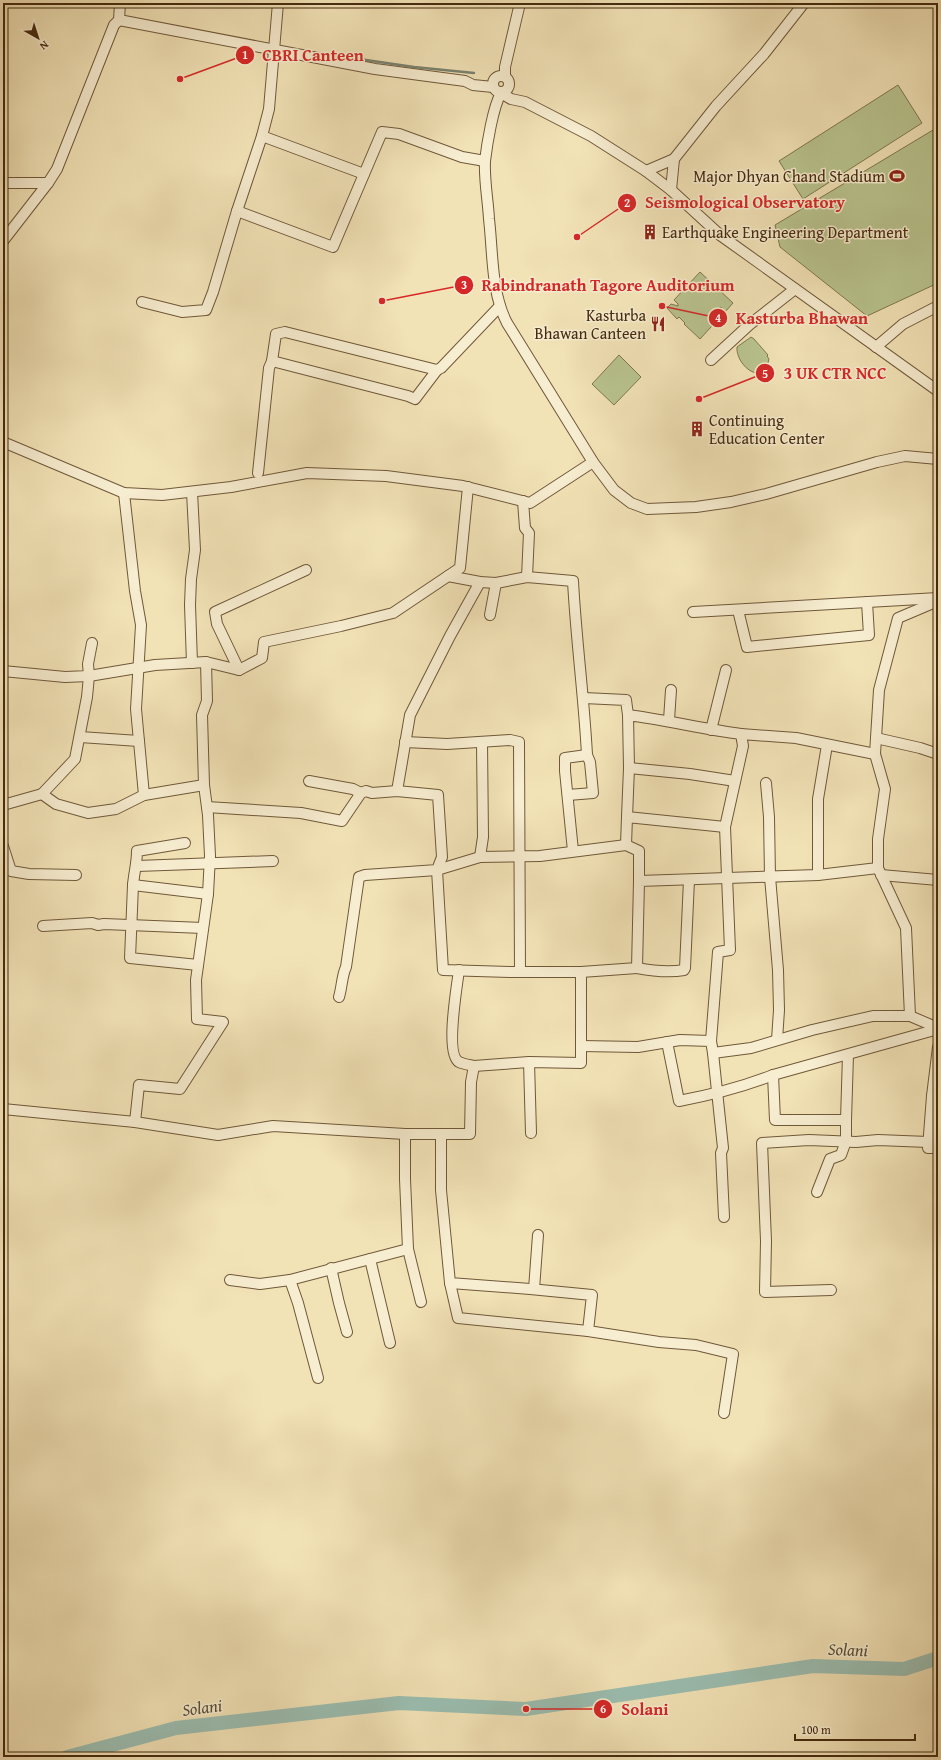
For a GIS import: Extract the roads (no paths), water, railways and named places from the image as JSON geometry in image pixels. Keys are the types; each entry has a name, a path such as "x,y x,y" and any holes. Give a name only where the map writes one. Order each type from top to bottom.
{"street":[{"path":"3,241 48,183 57,169 114,25 119,20 120,3"},
{"path":"142,302 182,312 206,310 214,292 237,211 262,136 269,108 278,3"},
{"path":"520,3 505,67 499,84 497,104 486,161 485,174 496,286 500,306 507,323 593,462 614,490 631,504 647,509 696,507 731,502 826,478 877,462 905,456 938,459"},
{"path":"646,171 674,159 716,106 764,54 804,3"},
{"path":"119,20 375,69 465,81 473,85 499,84 525,102 591,136 646,171 671,190 720,235 938,391"},
{"path":"237,211 334,247 382,132 399,134 462,156 486,161"},
{"path":"262,136 364,174"},
{"path":"671,190 674,159"},
{"path":"3,184 48,183"},
{"path":"711,360 749,325 795,289"},
{"path":"272,361 408,396 415,400 437,370 442,368 500,306"},
{"path":"876,347 903,324 937,308"},
{"path":"258,473 269,368 272,361 276,334 285,332 437,370"},
{"path":"3,442 124,493 162,495 231,487 307,473 386,476 468,487 530,503 593,462"},
{"path":"3,671 65,677 89,676 139,668 206,662 239,670 262,658 264,642 342,626 393,613 460,568 468,487"},
{"path":"192,492 195,550 191,578 190,605 192,663"},
{"path":"124,493 135,591 141,625 136,709 144,795"},
{"path":"523,501 525,528 529,533 527,578"},
{"path":"239,670 221,629 217,624 215,612 306,570"},
{"path":"448,576 480,582 496,583 527,578 573,581 575,627 584,698 587,755 590,762 594,793 568,795"},
{"path":"397,791 410,715 450,636 480,582"},
{"path":"490,616 496,583"},
{"path":"693,612 938,598"},
{"path":"910,1016 906,928 880,872 878,839 885,789 875,754 879,690 898,618 938,601"},
{"path":"738,610 747,647 868,635 867,602"},
{"path":"3,805 42,794 75,759 87,697 89,676 88,664 92,643"},
{"path":"135,1122 139,1085 180,1089 223,1022 197,1019 196,980 208,894 210,864 207,807 204,785 202,715 207,700 206,662"},
{"path":"711,730 726,670"},
{"path":"669,720 672,690"},
{"path":"584,698 626,700 628,715 629,768 626,845"},
{"path":"628,715 669,720 711,730 796,738 875,754"},
{"path":"724,1216 723,1148 721,1141 718,1093 711,1041 718,952 730,950 725,827 743,746 741,734"},
{"path":"80,737 139,741"},
{"path":"876,738 920,748 938,754"},
{"path":"405,742 447,744 510,740 519,742 518,857 520,972"},
{"path":"480,857 483,837 482,742"},
{"path":"818,875 818,799 827,745"},
{"path":"573,851 565,758 587,755"},
{"path":"629,768 690,774 735,781"},
{"path":"309,781 353,789 361,793"},
{"path":"766,783 769,817 770,877 778,970 779,1010 776,1040"},
{"path":"42,794 56,804 88,813 116,808 144,795 204,785"},
{"path":"207,807 301,814 342,821 361,793 366,791 372,793 397,791 438,795 442,857 437,870 444,970 520,972 581,972 637,968 663,972 676,972 684,970 689,880"},
{"path":"627,817 725,827"},
{"path":"185,843 137,851 130,958 198,965"},
{"path":"339,997 344,979 343,973 346,967 358,877 365,875 437,870 480,857 540,856 626,845 639,851 637,968"},
{"path":"3,846 11,871 29,874 76,875"},
{"path":"137,866 273,861"},
{"path":"639,881 726,879 880,872 938,880"},
{"path":"134,885 208,894"},
{"path":"43,926 92,923 98,925 203,928"},
{"path":"460,970 452,1022 454,1056 459,1062 474,1066 529,1062 581,1063 581,972"},
{"path":"713,1053 751,1048 812,1030 873,1016 910,1016 938,1029"},
{"path":"667,1042 679,1101 752,1084 773,1075 938,1029"},
{"path":"581,1046 638,1047 680,1040 711,1041"},
{"path":"938,1046 935,1096 928,1142 928,1148 938,1148"},
{"path":"817,1192 830,1159 841,1155 846,1141 848,1055"},
{"path":"529,1062 530,1133"},
{"path":"3,1109 135,1122 218,1135 273,1126 392,1132 405,1134 470,1134 471,1082 474,1066"},
{"path":"773,1075 775,1120 846,1120"},
{"path":"405,1134 408,1250 420,1302"},
{"path":"441,1135 441,1190 450,1283 458,1318 588,1331 659,1342 696,1345 733,1354 724,1413"},
{"path":"831,1290 765,1292 766,1241 762,1143 809,1140 928,1142"},
{"path":"534,1289 538,1235"},
{"path":"230,1280 260,1284 290,1280 331,1268 408,1250"},
{"path":"370,1259 390,1343"},
{"path":"331,1268 338,1303 347,1332"},
{"path":"290,1280 298,1303 318,1378"},
{"path":"450,1283 592,1295 588,1331"}],"waterway":[{"path":"304,51 414,67 474,73"},
{"name":"Solani","path":"67,1757 176,1728 399,1703 526,1709 813,1666 904,1669 938,1658"}],"place":[{"name":"CBRI Canteen","path":"180,79"},
{"name":"Major Dhyan Chand Stadium","path":"897,176"},
{"name":"Earthquake Engineering Department","path":"650,232"},
{"name":"Seismological Observatory","path":"577,237"},
{"name":"Rabindranath Tagore Auditorium","path":"382,301"},
{"name":"Kasturba Bhawan","path":"662,306"},
{"name":"Kasturba Bhawan Canteen","path":"658,324"},
{"name":"3 UK CTR NCC","path":"699,399"},
{"name":"Continuing Education Center","path":"697,429"},
{"name":"Solani","path":"526,1709"}]}
